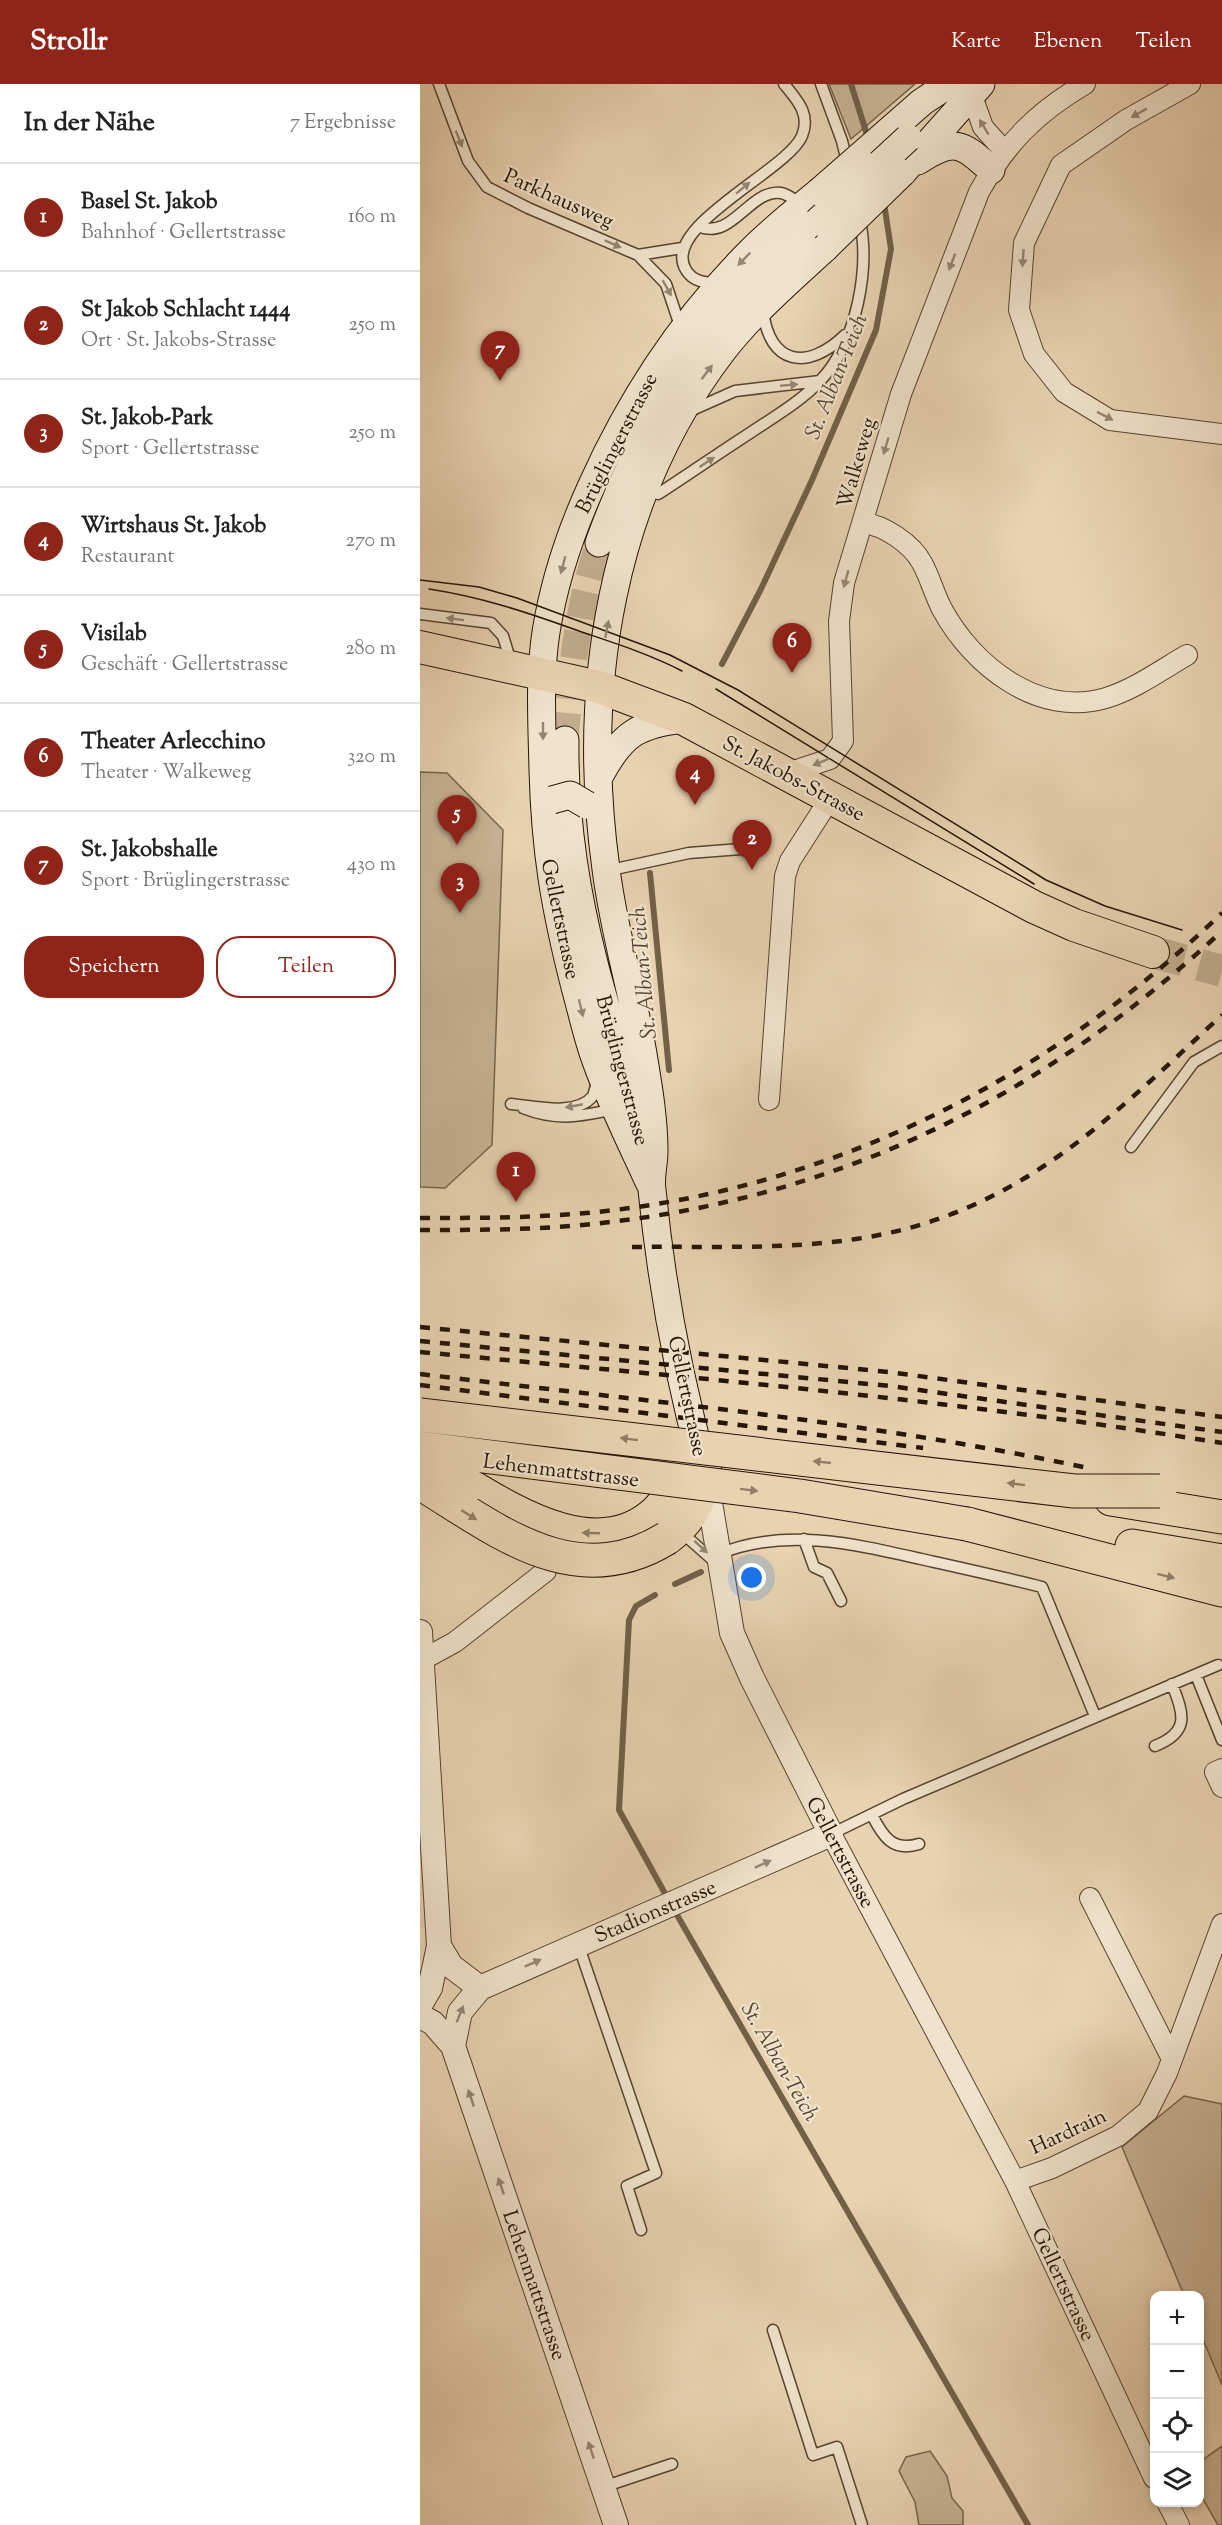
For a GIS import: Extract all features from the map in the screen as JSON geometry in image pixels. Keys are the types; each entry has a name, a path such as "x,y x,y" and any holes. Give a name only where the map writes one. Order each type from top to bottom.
{"highway":[{"path":"420,1415 1074,1491 1156,1499 1222,1497"},
{"path":"420,1448 800,1496 967,1524 1222,1590"},
{"path":"420,1453 517,1515 549,1527 598,1534 623,1530 664,1529"},
{"path":"664,1529 657,1511 668,1496 693,1471"},
{"path":"420,1483 512,1539 553,1556 592,1560 625,1557 648,1550 664,1529"},
{"path":"1156,1499 1222,1517"},
{"path":"967,1524 1059,1533 1222,1561"}],"main road":[{"name":"Brüglingerstrasse","path":"599,687 620,559 644,489 675,421 725,348 763,306 825,248 908,151 967,87"},
{"path":"908,151 955,145 998,161"},
{"name":"Brüglingerstrasse","path":"543,672 551,611 567,550 581,509 627,413 681,330 721,282 753,249 813,206 908,151"},
{"name":"Brüglingerstrasse","path":"599,543 641,441 692,358 813,206"},
{"name":"St. Jakobs-Strasse","path":"420,647 543,672 599,687 684,719 1034,907 1074,925 1152,952"},
{"name":"Gellertstrasse","path":"543,672 550,881 560,930 596,1060 651,1186"},
{"name":"Gellertstrasse","path":"599,687 600,775 594,813 644,1059 654,1152 651,1186 670,1309 694,1435 693,1471"},
{"path":"600,775 612,753 633,732 648,725 684,719"},
{"name":"Brüglingerstrasse","path":"565,740 568,825 575,878 595,965 632,1097 651,1186"},
{"path":"548,803 570,795 594,813"}],"street":[{"name":"Walkeweg","path":"788,773 830,759 843,741 839,621 844,583 901,394 979,192 998,161 1025,126 1058,100 1085,84"},
{"path":"1190,84 1126,120 1061,165 1024,243 1019,310 1034,354 1064,392 1110,420 1222,434"},
{"path":"967,87 998,161"},
{"path":"863,523 895,535 921,560 943,610 982,663 1020,689 1063,700 1106,698 1134,686 1187,655"},
{"path":"769,1100 785,876 790,861 831,797"},
{"name":"Lehenmattstrasse","path":"420,1503 437,1476 472,1459 486,1458 652,1482 693,1471"},
{"name":"Gellertstrasse","path":"693,1471 720,1562 727,1609 738,1648 831,1834 1015,2181 1150,2467"},
{"path":"422,1660 455,1642 546,1571"},
{"path":"420,1632 439,1946 430,1988 420,2005"},
{"path":"1222,1769 1215,1772 1222,1787"},
{"name":"Stadionstrasse","path":"480,1988 577,1943 710,1888 831,1834"},
{"path":"1090,1898 1172,2057"},
{"name":"Hardrain","path":"1015,2181 1052,2168 1118,2136 1148,2111 1172,2057 1222,1924"},
{"path":"439,1946 451,1966 480,1988 460,2012 453,2046"},
{"name":"Lehenmattstrasse","path":"420,2016 433,2023 453,2046 616,2525"},
{"path":"1170,2507 1179,2525"}],"lane":[{"name":"Parkhausweg","path":"439,84 468,161 487,187 528,208 638,255 666,284 681,330"},
{"path":"721,282 707,283 690,276 681,261 682,248 700,227 799,141 805,122 803,110 784,84"},
{"path":"658,494 792,405 820,380 836,360 862,285 864,234 842,141 821,84"},
{"path":"700,227 705,229 719,227 772,193 784,193 813,206"},
{"path":"638,255 682,248"},
{"path":"763,306 771,337 777,347 794,358 804,359 824,353 847,332"},
{"path":"675,421 714,399 735,391 820,380"},
{"path":"420,614 491,623 503,636 512,666"},
{"path":"606,871 689,853 741,849 752,844"},
{"path":"1131,1147 1194,1062 1222,1046"},
{"path":"596,1060 596,1090 584,1104 562,1108 511,1104 540,1115 565,1118 616,1109"},
{"path":"664,1529 704,1550 720,1562 762,1541 804,1539 869,1547 1041,1587 1095,1716"},
{"path":"804,1539 814,1567 827,1573 841,1601"},
{"path":"831,1834 1095,1716 1218,1665"},
{"path":"1196,1675 1222,1740"},
{"path":"1155,1746 1173,1737 1181,1725 1183,1716 1173,1684"},
{"path":"872,1815 890,1843 903,1847 919,1844"},
{"path":"577,1943 656,2173 627,2186 641,2230"},
{"path":"773,2330 813,2455 837,2447 862,2525"},
{"path":"603,2487 672,2464"}],"shaded area":[{"path":"829,84 915,84 851,139"},
{"path":"420,772 447,773 503,830 492,1145 445,1188 420,1187"},
{"path":"1184,2096 1222,2104 1222,2385 1204,2342 1204,2291 1182,2291 1122,2147"},
{"path":"1222,2446 1222,2525 1218,2525 1204,2501 1204,2459"},
{"path":"930,2451 947,2476 952,2498 963,2511 963,2525 919,2525 915,2502 899,2471 906,2457"}],"waterway":[{"name":"St. Alban-Teich","path":"851,84 868,138"},
{"name":"St. Alban-Teich","path":"722,664 761,589 812,480 876,330 891,249 884,203"},
{"name":"St. Alban-Teich","path":"650,873 669,1070"},
{"name":"St. Alban-Teich","path":"675,1584 701,1572"},
{"name":"St. Alban-Teich","path":"655,1595 636,1606 629,1620 619,1810 668,1899"},
{"name":"St. Alban-Teich","path":"673,1908 1028,2525"}],"tunnel":[{"path":"565,740 581,616 599,543"},
{"path":"1153,952 1222,971"}],"tram line":[{"path":"420,580 479,587 517,598 670,655 738,690 1046,880 1105,906 1182,930"},
{"path":"429,589 468,596 524,612 631,649 682,671"},
{"path":"716,689 1034,884"}],"railway":[{"path":"420,1218 513,1217 606,1211 693,1197 777,1176 859,1148 938,1113 1015,1072 1087,1024 1157,971 1222,913"},
{"path":"420,1230 539,1228 610,1222 698,1208 782,1188 863,1160 940,1127 1014,1087 1086,1041 1155,989 1222,931"},
{"path":"632,1247 773,1246 856,1239 913,1227 965,1209 1012,1185 1057,1157 1099,1126 1222,1015"},
{"path":"420,1327 889,1372 1222,1417"},
{"path":"420,1341 890,1386 1222,1432"},
{"path":"420,1352 721,1380 922,1402 1222,1443"},
{"path":"420,1374 839,1425 922,1437 1088,1468"},
{"path":"420,1385 923,1448"}],"place":[{"name":"St. Jakobshalle","path":"500,381"},
{"name":"Theater Arlecchino","path":"792,673"},
{"name":"Wirtshaus St. Jakob","path":"695,805"},
{"name":"Visilab","path":"457,845"},
{"name":"St Jakob Schlacht 1444","path":"752,870"},
{"name":"St. Jakob-Park","path":"460,913"},
{"name":"Basel St. Jakob","path":"516,1202"}]}
